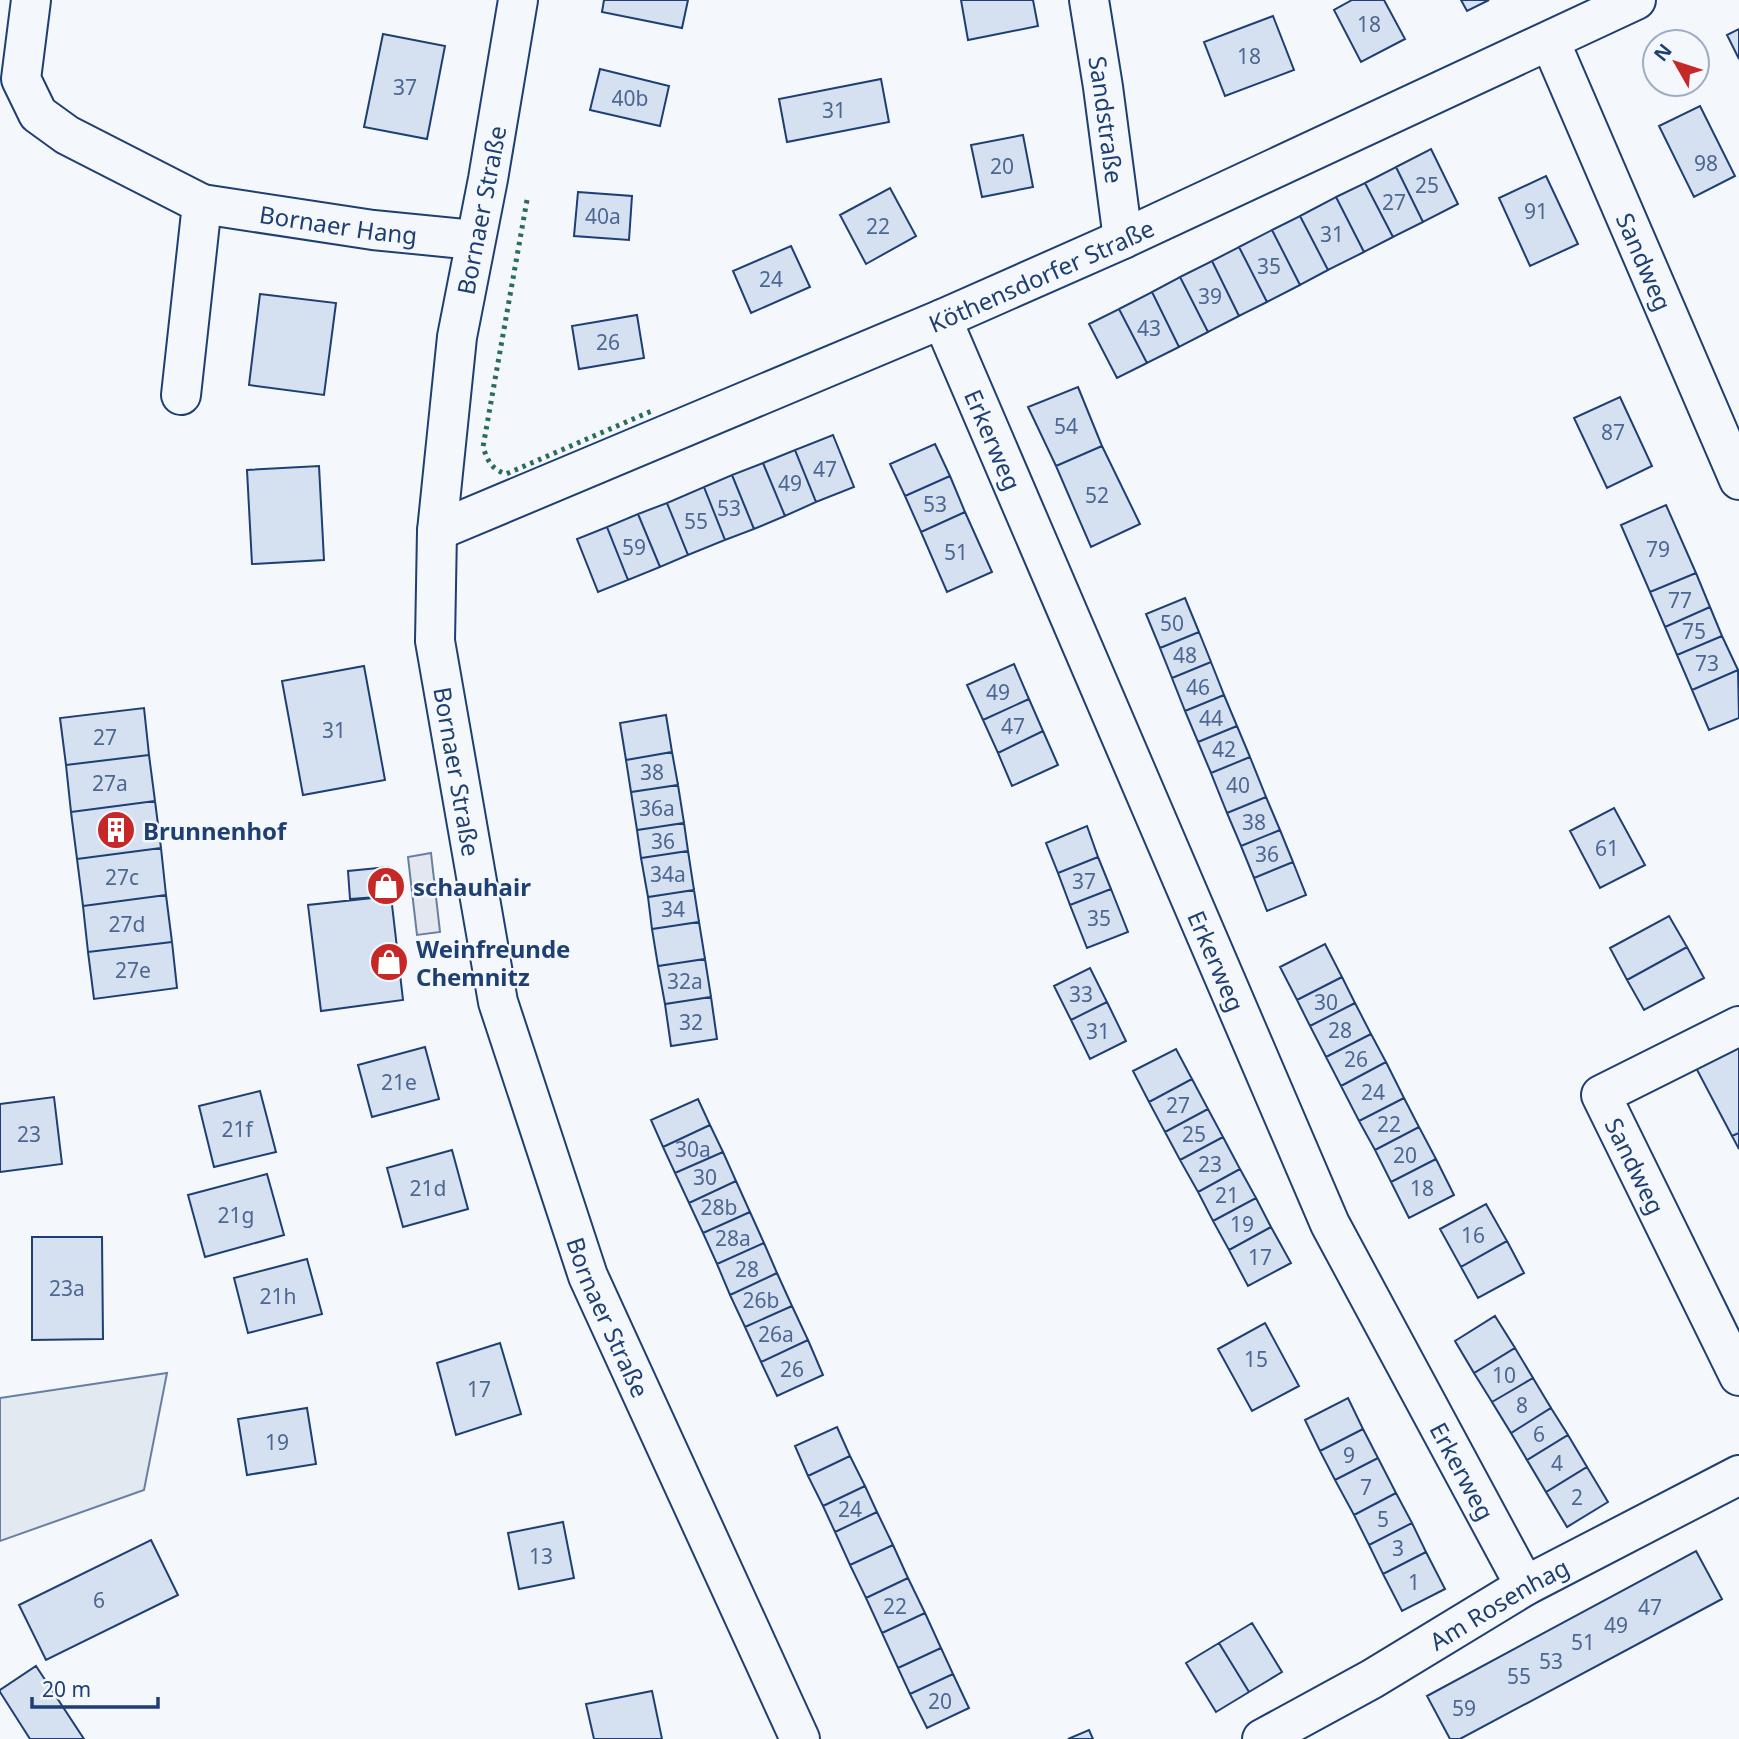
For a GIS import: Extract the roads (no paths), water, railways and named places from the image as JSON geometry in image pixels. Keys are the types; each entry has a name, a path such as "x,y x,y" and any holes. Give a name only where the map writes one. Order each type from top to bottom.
{"street":[{"name":"Bornaer Hang","path":"31,0 21,79 37,114 67,135 202,205 373,230 474,240"},
{"name":"Bornaer Straße","path":"518,0 488,179 457,337 437,531 435,641 498,1002 588,1276 800,1739"},
{"name":"Sandstraße","path":"1089,0 1104,87 1123,239"},
{"name":"Köthensdorfer Straße","path":"437,531 942,319 1123,239 1636,0"},
{"name":"Sandweg","path":"1550,41 1739,480"},
{"path":"181,395 202,205"},
{"name":"Erkerweg","path":"942,319 1330,1224 1525,1586"},
{"name":"Sandweg","path":"1739,1026 1601,1095 1739,1376"},
{"name":"Am Rosenhag","path":"1262,1739 1372,1679 1525,1586 1739,1475"}],"place":[{"name":"Brunnenhof","path":"116,830"},
{"name":"schauhair","path":"386,886"},
{"name":"Weinfreunde Chemnitz","path":"389,962"}]}
